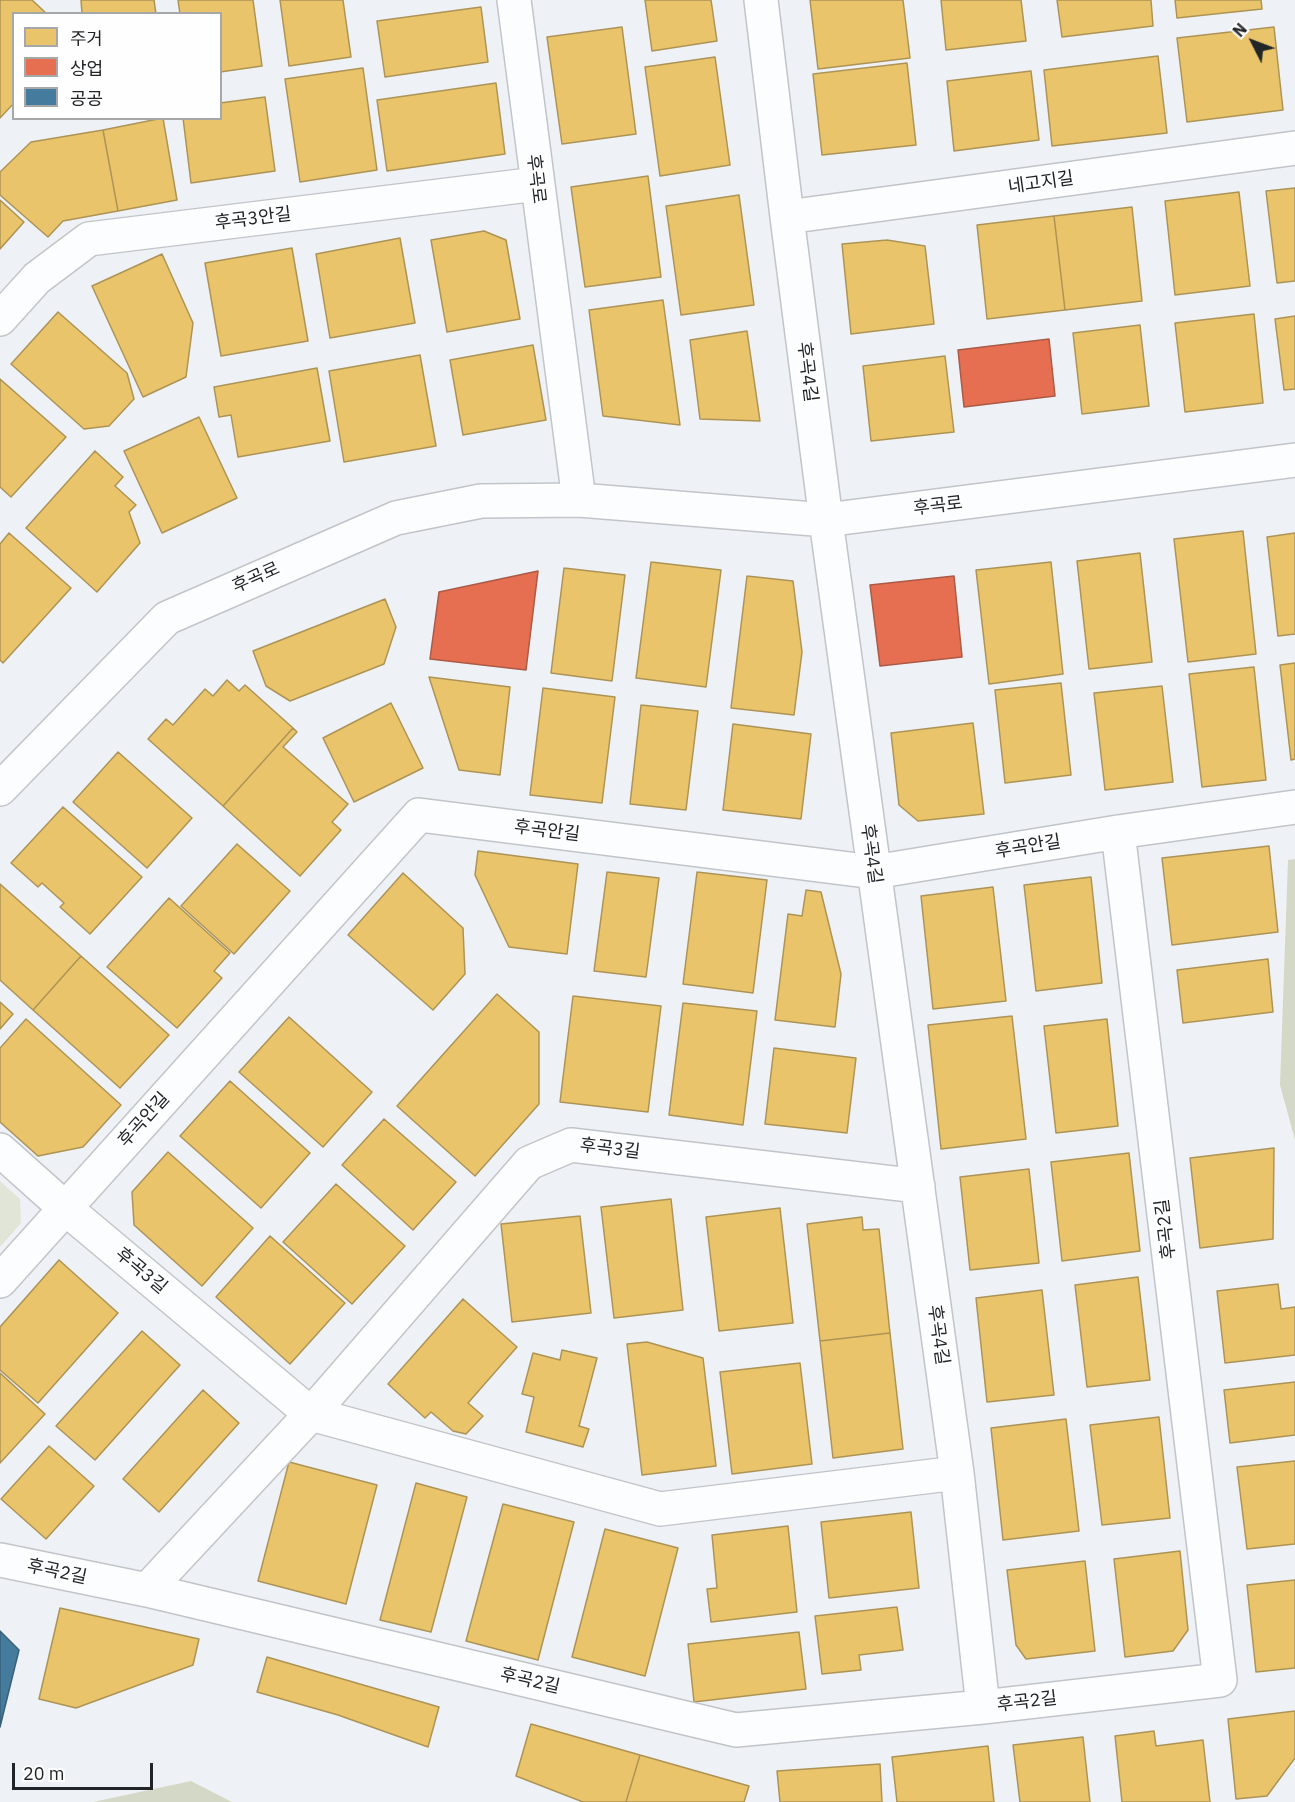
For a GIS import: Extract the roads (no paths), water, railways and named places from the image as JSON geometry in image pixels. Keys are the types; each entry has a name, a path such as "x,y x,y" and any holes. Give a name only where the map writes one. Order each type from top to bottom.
{"street":[{"name":"후곡로","path":"514,0 579,500"},
{"name":"후곡4길","path":"761,0 826,520 957,1473 983,1707"},
{"name":"네고지길","path":"787,217 1295,148"},
{"name":"후곡3안길","path":"0,320 37,278 89,239 537,184"},
{"name":"후곡로","path":"0,789 166,618 396,518 481,501 579,500 826,520 1295,460"},
{"name":"후곡안길","path":"0,1281 419,815 874,872 1118,832 1295,807"},
{"name":"후곡2길","path":"0,1560 147,1590 736,1730 983,1707 1220,1680 1118,832"},
{"name":"후곡3길","path":"311,1414 529,1163 571,1145 918,1186"},
{"name":"후곡3길","path":"0,1150 65,1208 311,1414 660,1509 957,1473"},
{"path":"147,1590 311,1414"}]}
